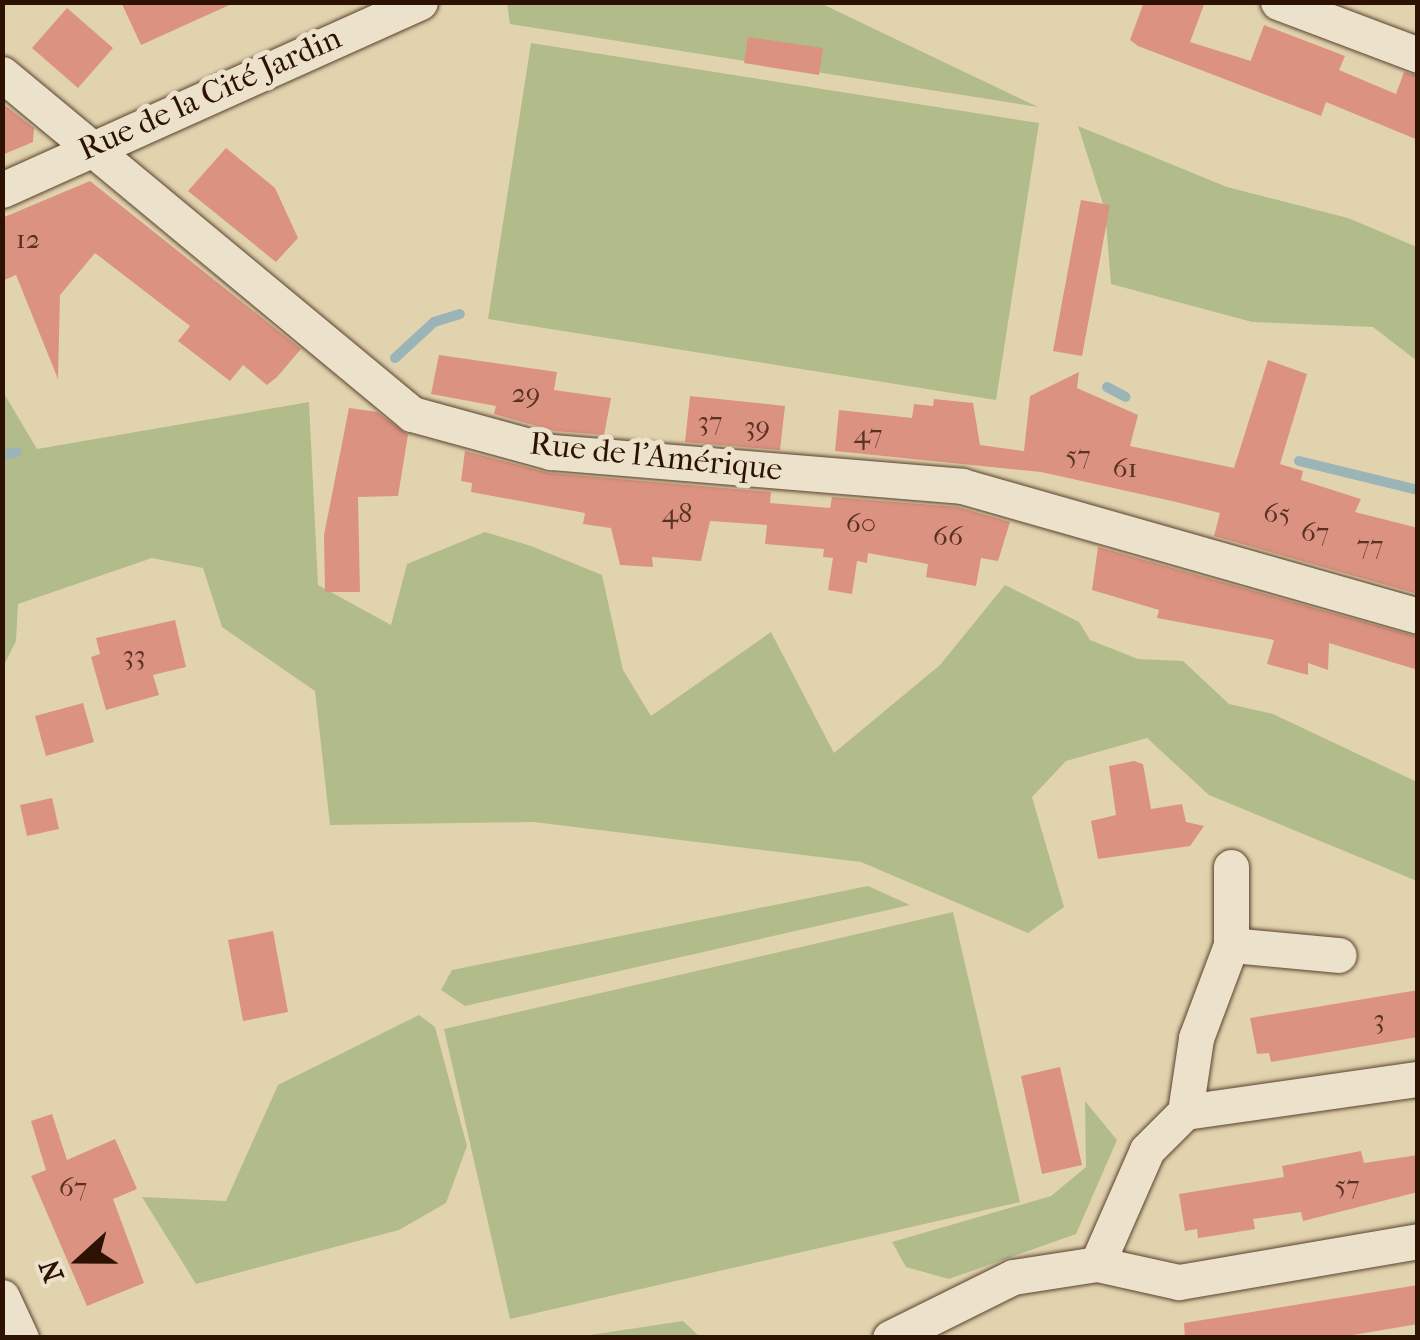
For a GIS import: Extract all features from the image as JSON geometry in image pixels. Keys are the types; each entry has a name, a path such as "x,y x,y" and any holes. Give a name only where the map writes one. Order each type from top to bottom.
{"street":[{"name":"Rue de la Cité Jardin","path":"2,190 89,146 420,2"},
{"path":"1278,2 1418,55"},
{"name":"Rue de l'Amérique","path":"2,74 412,414 551,452 962,486 1284,584 1418,616"},
{"path":"1185,1112 1196,1038 1231,945 1232,867"},
{"path":"1231,945 1339,955"},
{"path":"1097,1264 1146,1150 1185,1112 1418,1079"},
{"path":"890,1338 1013,1277 1097,1264 1179,1282 1418,1242"},
{"path":"2,1297 21,1338"}],"green space":[{"path":"507,3 820,3 1038,107 510,24"},
{"path":"531,43 1039,123 996,400 488,319"},
{"path":"1078,126 1227,187 1348,218 1417,247 1417,361 1373,327 1252,322 1111,284 1105,210"},
{"path":"2,390 37,449 309,402 318,585 391,625 407,564 485,532 531,546 602,575 623,670 651,716 771,632 834,753 940,665 1005,585 1079,622 1090,640 1138,659 1183,661 1229,704 1273,714 1417,782 1417,881 1209,795 1147,738 1066,761 1032,797 1064,907 1028,933 861,862 534,822 330,825 315,691 222,627 203,568 152,558 18,604 16,641 3,667"},
{"path":"868,886 910,905 465,1006 441,990 452,970"},
{"path":"953,912 1020,1202 510,1319 444,1029"},
{"path":"419,1015 435,1027 467,1146 446,1203 399,1230 196,1284 142,1197 226,1201 278,1085"},
{"path":"1085,1101 1117,1140 1076,1234 949,1279 906,1267 892,1242 1051,1196 1086,1167"},
{"path":"683,1321 700,1337 577,1337"}],"building":[{"path":"121,2 236,2 141,45"},
{"path":"1144,2 1205,2 1190,42 1251,61 1264,25 1345,56 1339,70 1396,94 1404,72 1418,76 1418,140 1326,102 1321,116 1138,46 1130,40"},
{"path":"67,8 113,48 78,88 32,48"},
{"path":"748,37 823,48 819,75 744,63"},
{"path":"2,103 34,128 33,142 2,155"},
{"path":"226,148 275,188 298,238 276,262 188,191"},
{"path":"90,181 301,349 277,377 267,385 243,365 230,381 178,341 190,326 95,253 60,295 58,379 16,275 2,281 2,218"},
{"path":"1081,200 1110,205 1082,356 1053,351"},
{"path":"439,355 557,372 554,390 611,398 604,435 555,431 494,414 496,406 431,394"},
{"path":"1268,360 1307,374 1280,464 1303,471 1301,480 1361,499 1355,512 1418,528 1418,594 1214,536 1220,513 1172,501 1041,472 835,451 839,410 912,418 914,404 933,406 934,399 973,403 980,445 1024,451 1030,396 1079,372 1077,388 1138,415 1130,446 1234,468"},
{"path":"690,396 785,406 780,450 685,442"},
{"path":"349,408 377,412 408,435 398,496 358,497 360,592 325,592 324,535"},
{"path":"465,451 549,473 771,492 770,503 830,508 832,497 958,507 1010,522 998,561 981,558 976,586 926,577 928,564 868,553 867,563 857,561 852,594 828,590 833,558 823,557 824,549 765,544 767,525 710,521 701,561 652,557 653,567 620,565 611,528 583,524 585,513 471,492 472,483 461,481"},
{"path":"1098,547 1418,637 1418,670 1329,643 1328,670 1308,663 1308,675 1267,664 1274,640 1157,618 1159,610 1092,590"},
{"path":"175,620 186,667 153,675 159,695 106,710 91,657 100,654 96,638"},
{"path":"83,703 94,742 46,756 35,716"},
{"path":"1134,761 1143,764 1151,809 1182,804 1186,822 1204,826 1190,846 1098,859 1091,821 1116,815 1109,766"},
{"path":"52,798 59,829 27,836 20,805"},
{"path":"273,931 288,1012 243,1021 228,940"},
{"path":"1418,990 1418,1037 1271,1062 1269,1053 1257,1054 1250,1018"},
{"path":"1060,1067 1082,1165 1042,1174 1021,1076"},
{"path":"52,1114 67,1160 115,1139 137,1189 113,1199 144,1283 87,1306 31,1176 46,1170 31,1121"},
{"path":"1361,1151 1364,1163 1418,1155 1418,1192 1303,1221 1301,1212 1253,1219 1255,1229 1225,1234 1198,1238 1197,1229 1185,1231 1179,1194 1284,1177 1282,1166"},
{"path":"1418,1285 1418,1324 1335,1338 1185,1338 1184,1323"}],"waterway":[{"path":"395,358 434,322 460,314"},
{"path":"1107,387 1126,397"},
{"path":"2,455 17,452"},
{"path":"1299,461 1418,490"}]}
